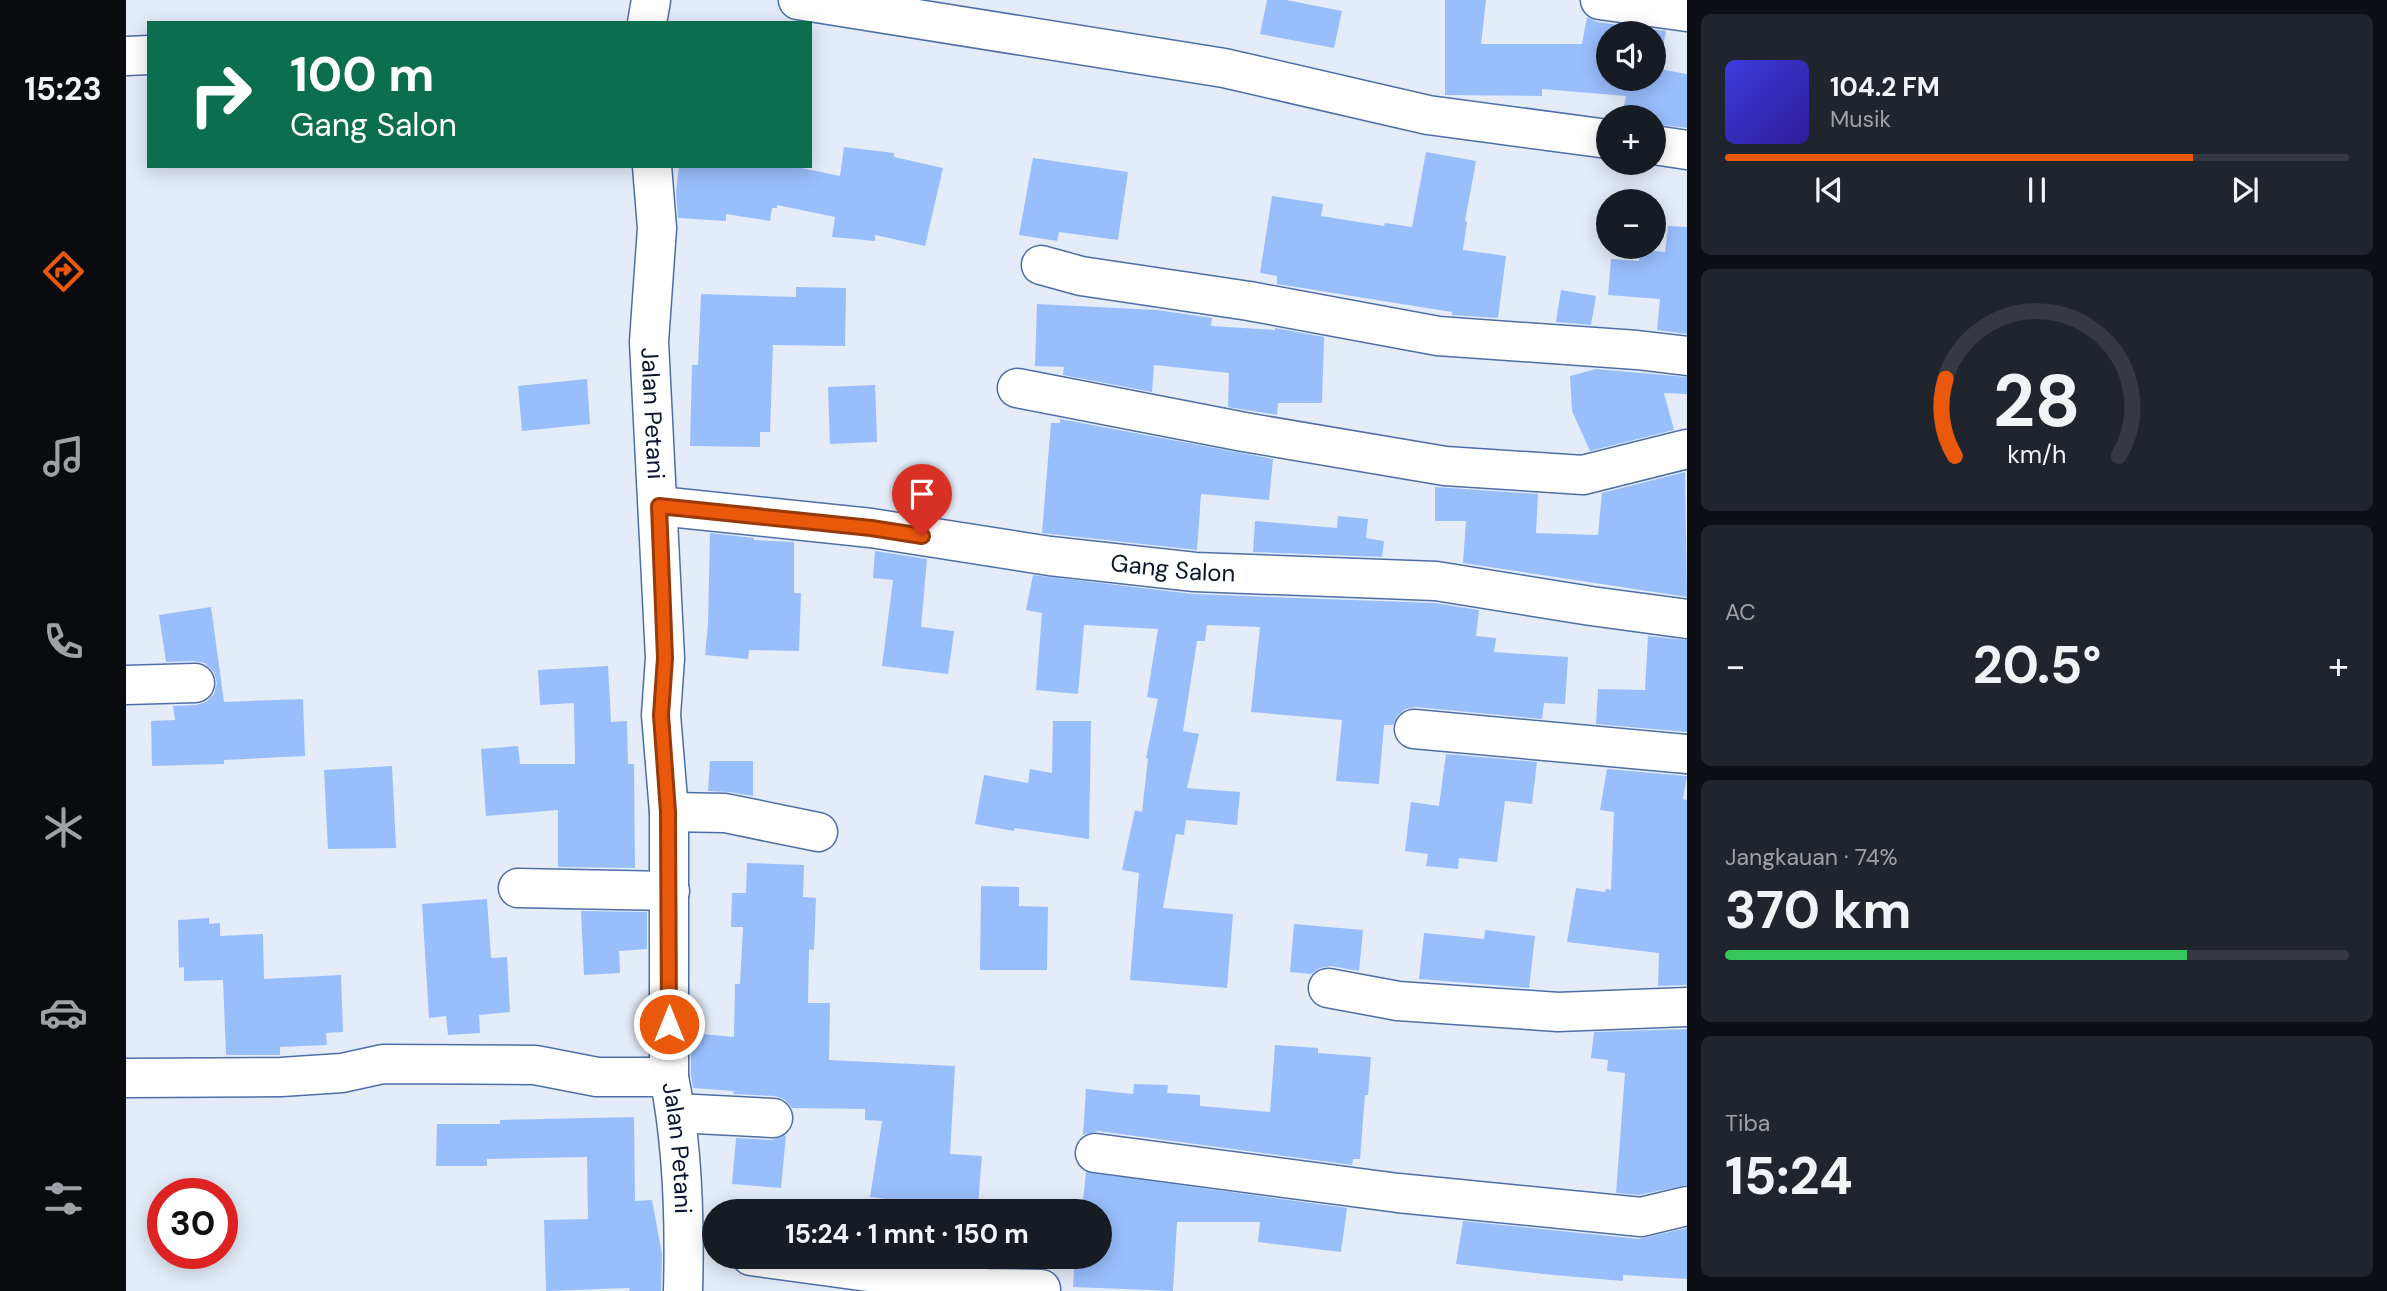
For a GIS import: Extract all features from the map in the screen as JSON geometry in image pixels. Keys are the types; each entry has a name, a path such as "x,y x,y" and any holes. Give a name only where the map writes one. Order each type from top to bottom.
{"street":[{"path":"647,21 650,0"},
{"path":"798,0 1224,68 1428,115 1596,137"},
{"path":"1600,0 1687,12"},
{"path":"126,55 147,55"},
{"path":"1666,146 1687,149"},
{"name":"Jalan Petani","path":"652,168 657,228 649,342 665,658 661,715 670,891 669,1077 699,1249 683,1291"},
{"path":"1041,265 1081,276 1262,304 1438,336 1687,356"},
{"path":"1017,388 1244,432 1445,466 1583,475 1687,449"},
{"name":"Gang Salon","path":"659,506 871,528 1050,556 1195,572 1436,580 1591,607 1687,619"},
{"path":"126,685 195,683"},
{"path":"1414,729 1687,754"},
{"path":"668,812 725,813 818,832"},
{"path":"519,888 670,891"},
{"path":"1328,988 1398,1001 1558,1012 1687,1007"},
{"path":"126,1077 281,1077 342,1073 383,1064 534,1065 597,1077 669,1077"},
{"path":"676,1114 773,1118"},
{"path":"1095,1153 1398,1193 1641,1217 1687,1206"},
{"path":"846,1269 986,1288 1041,1289"}],"building":[{"path":"1267,0 1286,0 1342,11 1334,48 1260,34"},
{"path":"1445,0 1486,0 1481,44 1582,44 1587,17 1596,22 1596,91 1666,91 1666,70 1687,74 1687,128 1666,125 1666,105 1624,105 1626,96 1542,89 1542,96 1445,95"},
{"path":"844,147 894,153 894,157 943,168 925,246 875,235 875,241 832,237 835,217 777,205 777,208 772,208 770,221 726,214 726,221 678,218 676,192 679,168 802,168 840,176"},
{"path":"1426,152 1476,161 1465,221 1463,250 1506,256 1498,318 1452,315 1452,312 1277,284 1277,276 1260,273 1272,196 1323,204 1321,216 1384,226 1385,223 1412,227"},
{"path":"1033,158 1128,172 1118,240 1059,232 1057,241 1019,235"},
{"path":"1668,226 1687,227 1687,334 1657,330 1660,299 1608,295 1611,259 1666,259"},
{"path":"796,287 846,288 845,346 773,345 770,432 760,432 760,447 690,446 692,365 698,365 701,294 796,297"},
{"path":"1561,290 1596,296 1591,325 1556,322"},
{"path":"1037,304 1157,310 1212,318 1211,326 1275,328 1324,337 1322,403 1278,403 1277,415 1228,407 1229,373 1154,365 1152,392 1063,375 1064,367 1035,366"},
{"path":"1596,369 1687,377 1687,394 1664,393 1674,430 1590,451 1572,411 1570,376"},
{"path":"587,379 590,424 522,431 518,386"},
{"path":"875,385 877,442 830,444 828,387"},
{"path":"1060,419 1273,459 1269,500 1201,494 1197,550 1042,533 1051,423 1060,423"},
{"path":"1685,472 1687,597 1463,563 1466,521 1435,521 1435,487 1538,494 1536,533 1598,535 1602,493"},
{"path":"1338,516 1368,519 1366,538 1384,541 1382,557 1253,552 1255,521 1337,528"},
{"path":"710,533 754,540 794,542 794,593 801,593 799,651 749,650 748,659 705,655"},
{"path":"875,551 927,559 921,627 954,631 948,674 882,666 893,580 873,578"},
{"path":"1033,575 1193,594 1434,603 1479,610 1476,636 1496,638 1494,652 1568,657 1565,704 1544,703 1542,719 1416,707 1405,709 1397,716 1393,725 1384,725 1379,784 1336,781 1342,720 1251,712 1260,627 1207,625 1205,641 1197,641 1183,731 1199,734 1187,788 1240,792 1237,825 1186,820 1184,835 1176,834 1163,908 1233,914 1227,988 1130,980 1139,873 1122,870 1135,810 1142,812 1146,758 1158,699 1147,697 1158,629 1084,625 1078,694 1036,690 1042,613 1026,610"},
{"path":"211,607 224,702 303,699 305,756 224,760 224,764 152,766 151,721 175,720 173,706 206,702 214,694 217,683 214,672 205,663 166,662 159,615"},
{"path":"1648,636 1687,640 1687,732 1596,724 1598,689 1645,690"},
{"path":"608,666 611,722 627,721 628,764 634,764 635,868 558,867 558,810 486,816 481,749 518,746 520,764 575,764 574,703 540,705 538,670"},
{"path":"1053,721 1091,721 1089,839 975,824 984,775 1028,783 1030,769 1052,773"},
{"path":"1446,754 1537,762 1532,804 1505,801 1497,862 1459,858 1458,869 1426,866 1428,854 1405,851 1411,802 1439,806"},
{"path":"710,761 753,761 753,796 708,791"},
{"path":"392,766 396,848 328,849 324,770"},
{"path":"1607,769 1687,776 1683,799 1687,800 1687,985 1658,986 1659,953 1567,942 1576,888 1605,892 1606,889 1611,890 1614,812 1600,810"},
{"path":"747,863 804,865 803,897 816,898 814,950 809,949 808,1003 830,1003 829,1060 955,1066 950,1154 982,1156 978,1199 870,1197 882,1121 865,1120 865,1109 792,1108 785,1100 775,1096 693,1088 691,1033 734,1037 735,984 740,984 743,927 731,927 732,893 746,893"},
{"path":"981,886 1019,887 1019,906 1048,907 1047,970 980,970"},
{"path":"487,899 491,958 507,957 510,1012 479,1015 480,1033 448,1035 446,1016 429,1018 422,904"},
{"path":"581,911 647,912 647,949 619,951 620,973 584,975"},
{"path":"209,918 209,924 220,923 220,936 263,934 264,979 341,975 343,1032 326,1033 327,1045 280,1047 280,1055 226,1055 223,980 184,981 184,967 179,968 178,920"},
{"path":"1294,924 1363,930 1359,971 1331,966 1320,968 1311,974 1290,972"},
{"path":"1485,930 1535,936 1529,988 1419,979 1424,933 1484,939"},
{"path":"1687,1029 1687,1185 1639,1195 1616,1193 1625,1073 1607,1071 1608,1060 1591,1058 1594,1032"},
{"path":"1275,1045 1318,1048 1318,1053 1371,1057 1360,1159 1353,1159 1352,1165 1098,1131 1083,1135 1086,1089 1133,1094 1134,1084 1168,1085 1167,1093 1200,1095 1200,1106 1270,1112"},
{"path":"634,1117 635,1201 652,1200 662,1254 661,1291 629,1291 630,1288 546,1291 544,1220 588,1219 587,1157 487,1159 487,1166 436,1166 437,1124 500,1124 500,1120"},
{"path":"786,1135 781,1188 732,1184 736,1138 772,1140"},
{"path":"1086,1172 1347,1208 1341,1252 1258,1242 1260,1222 1177,1222 1173,1291 1073,1287 1074,1269 1112,1269 1112,1199 1083,1199"},
{"path":"1463,1221 1639,1239 1687,1228 1687,1279 1623,1275 1623,1281 1456,1264"}],"route":[{"path":"669,1024 670,891 661,715 665,658 659,506 871,528 922,536"}]}
